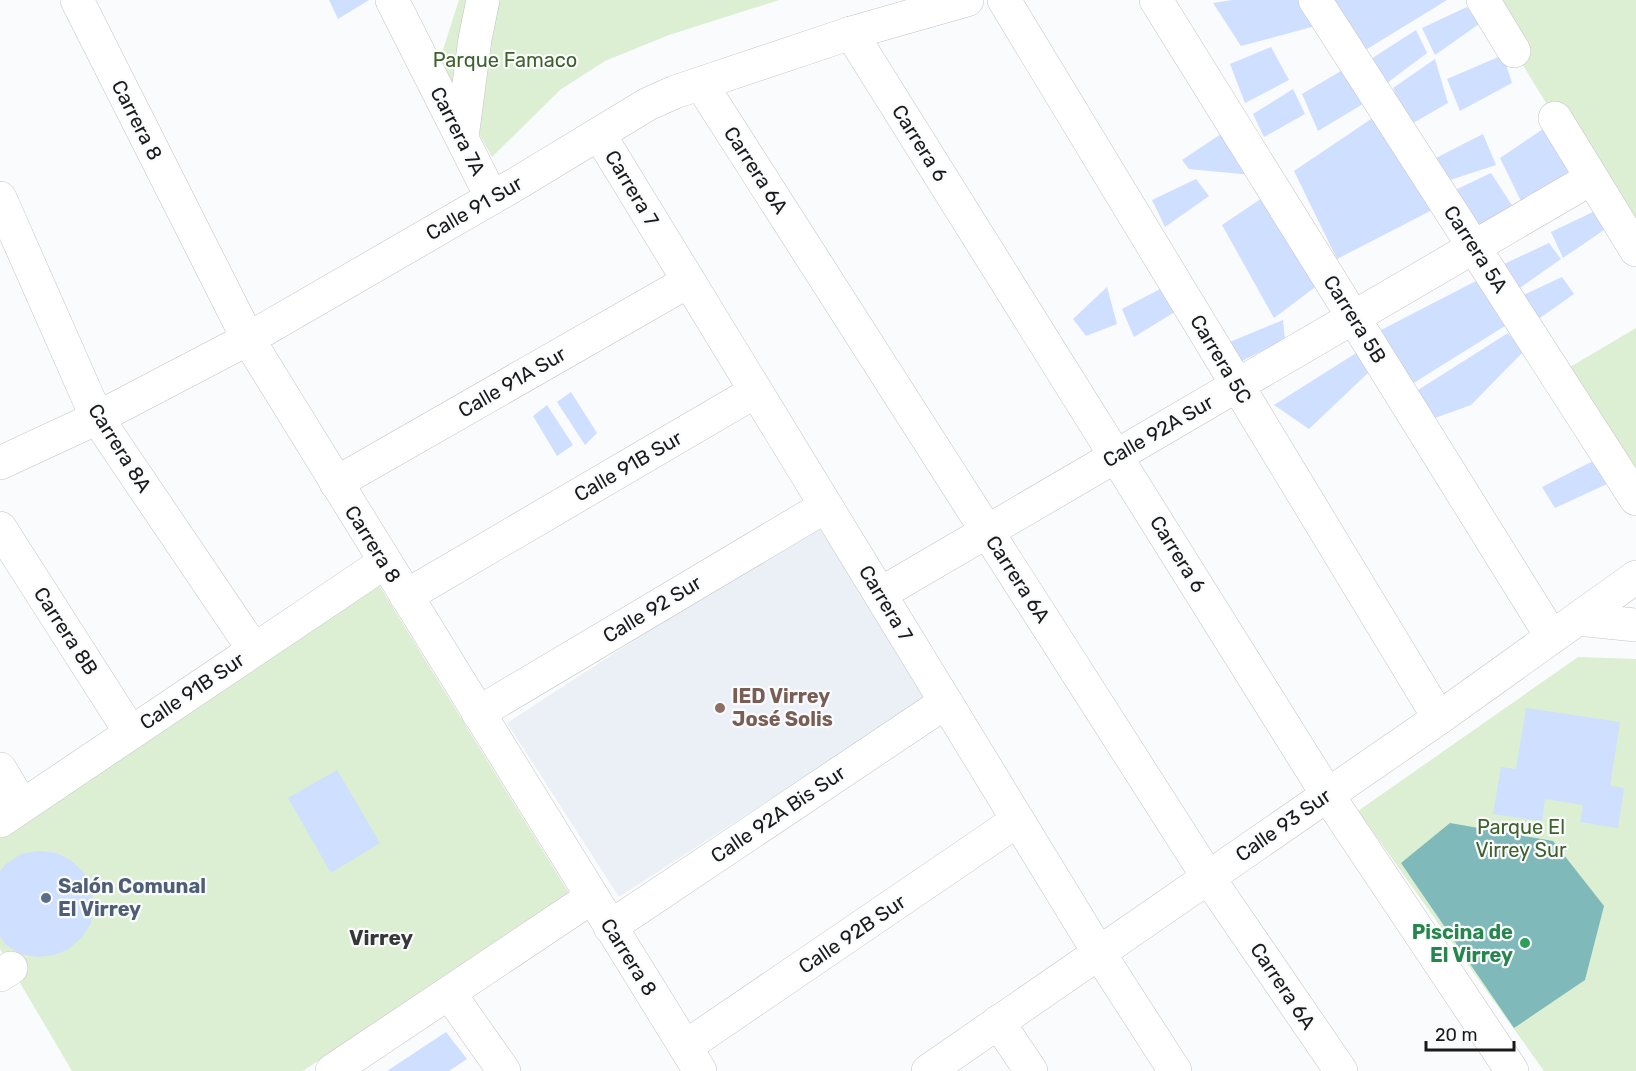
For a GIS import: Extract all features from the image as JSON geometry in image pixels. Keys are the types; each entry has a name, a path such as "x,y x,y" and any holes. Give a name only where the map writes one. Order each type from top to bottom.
{"street":[{"name":"Carrera 8","path":"77,0 248,339 693,1059"},
{"name":"Carrera 7A","path":"392,0 492,198"},
{"path":"462,137 475,39 483,0"},
{"name":"Calle 91 Sur","path":"0,463 97,418 248,339 492,198 648,104 675,92 851,33 967,0"},
{"name":"Carrera 5C","path":"1004,0 1439,718"},
{"name":"Carrera 5B","path":"1156,0 1353,316 1565,628"},
{"name":"Carrera 5A","path":"1315,0 1636,499"},
{"path":"1483,0 1514,51"},
{"name":"Carrera 6","path":"851,33 1327,794 1512,1071"},
{"name":"Carrera 6A","path":"701,84 1208,877 1341,1071"},
{"path":"1555,118 1636,250"},
{"name":"Carrera 7","path":"599,134 1099,953 1175,1071"},
{"name":"Calle 92A Sur","path":"880,594 1592,178"},
{"name":"Carrera 8A","path":"0,198 97,418 254,650"},
{"name":"Calle 91A Sur","path":"336,483 689,281"},
{"name":"Calle 91B Sur","path":"406,596 756,391"},
{"name":"Calle 92 Sur","path":"478,712 826,506"},
{"name":"Carrera 8B","path":"0,528 131,733"},
{"name":"Calle 91B Sur","path":"11,813 385,562"},
{"name":"Calle 93 Sur","path":"928,1071 1439,718 1636,577"},
{"path":"1565,628 1636,625"},
{"name":"Calle 92A Bis Sur","path":"610,927 946,702"},
{"path":"0,769 11,813"},
{"name":"Calle 92B Sur","path":"693,1059 1018,820"},
{"path":"336,1070 592,897"},
{"path":"449,993 504,1071"},
{"path":"998,1022 1031,1071"}],"shaded area":[{"name":"IED Virrey José Solis","path":"821,519 933,694 619,897 507,723"}],"green space":[{"name":"Parque Famaco","path":"459,0 779,0 669,35 605,61 560,90 492,157 439,62"},
{"path":"1483,0 1636,0 1636,250"},
{"path":"1636,328 1636,485 1565,370"},
{"path":"379,585 569,893 303,1071 72,1071 0,949 0,837"},
{"name":"Parque El Virrey Sur","path":"1578,657 1636,659 1636,1071 1544,1071 1358,811"}],"water":[{"name":"Piscina de El Virrey","path":"1450,823 1553,841 1604,906 1585,980 1514,1028 1401,863"}],"building":[{"path":"329,0 369,0 338,19"},
{"path":"1232,0 1301,0 1319,25 1241,46 1213,3"},
{"path":"1334,0 1447,0 1364,51"},
{"path":"1467,7 1479,24 1435,55 1422,28"},
{"path":"1416,30 1427,53 1383,86 1371,59"},
{"path":"1271,47 1289,80 1245,103 1230,64"},
{"path":"1503,55 1512,83 1460,111 1447,79"},
{"path":"1435,59 1448,103 1408,126 1393,88"},
{"path":"1346,68 1368,101 1318,131 1302,94"},
{"path":"1293,89 1305,114 1264,137 1253,114"},
{"path":"1377,115 1438,207 1337,259 1294,171"},
{"path":"1549,125 1574,175 1524,207 1500,158"},
{"path":"1227,130 1252,175 1189,169 1182,160"},
{"path":"1483,134 1496,165 1447,181 1436,158"},
{"path":"1491,173 1517,213 1476,233 1451,192"},
{"path":"1196,179 1209,196 1165,227 1152,200"},
{"path":"1268,194 1322,282 1274,318 1222,225"},
{"path":"1595,211 1607,228 1563,258 1551,232"},
{"path":"1549,243 1561,259 1517,290 1504,264"},
{"path":"1562,277 1574,294 1530,325 1517,298"},
{"path":"1476,281 1505,326 1412,384 1381,330"},
{"path":"1107,287 1117,324 1086,336 1073,319"},
{"path":"1164,287 1178,310 1134,337 1122,309"},
{"path":"1283,320 1285,339 1240,362 1225,344"},
{"path":"1508,333 1523,352 1471,405 1435,418 1418,390"},
{"path":"1364,348 1369,372 1309,429 1274,405"},
{"path":"571,392 597,433 585,445 557,402"},
{"path":"547,405 573,445 557,456 533,416"},
{"path":"1593,461 1607,484 1555,508 1542,487"},
{"path":"1526,708 1620,722 1610,786 1624,788 1618,828 1580,822 1583,805 1545,799 1542,821 1493,814 1501,767 1516,769"},
{"path":"337,770 380,843 331,873 288,798"},
{"name":"Salón Comunal El Virrey","path":"39,851 57,853 73,862 85,874 92,889 93,906 91,923 82,937 69,949 54,955 37,957 21,954 6,945 0,937 0,871 21,854"},
{"path":"446,1032 467,1059 449,1071 387,1071"}],"place":[{"name":"IED Virrey José Solis","path":"720,708"},
{"name":"Salón Comunal El Virrey","path":"46,898"},
{"name":"Piscina de El Virrey","path":"1525,943"}],"district":[{"name":"Virrey","path":"381,937"}]}
